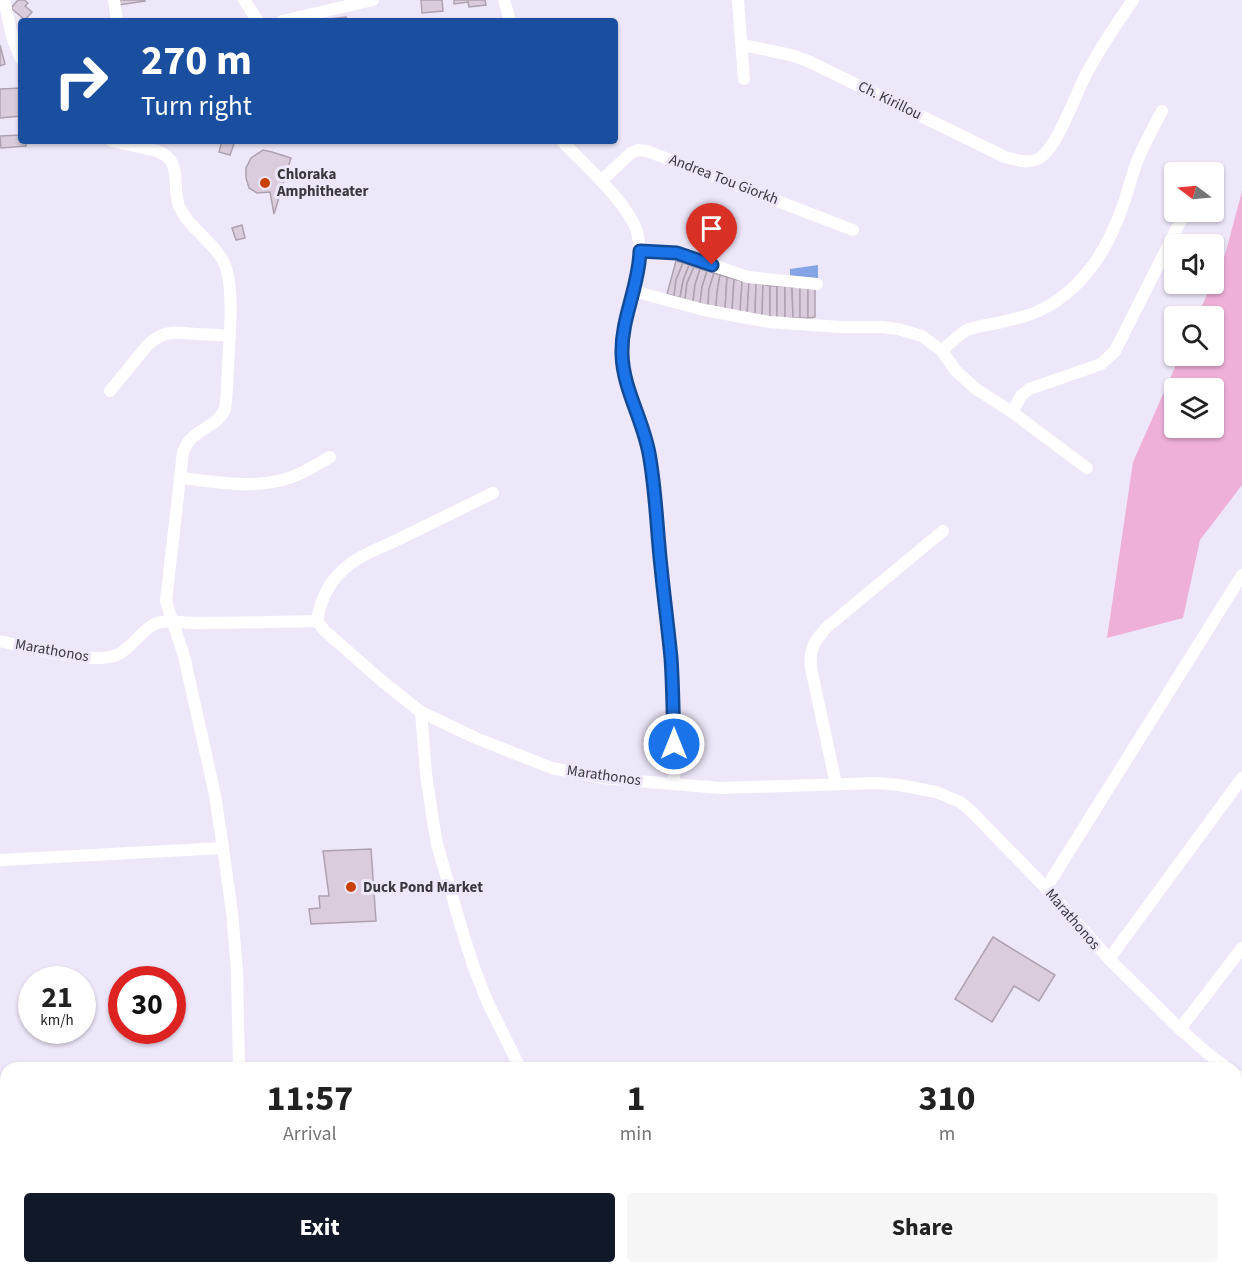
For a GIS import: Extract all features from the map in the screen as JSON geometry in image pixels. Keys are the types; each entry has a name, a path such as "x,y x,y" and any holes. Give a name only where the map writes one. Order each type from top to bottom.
{"street":[{"path":"4,0 18,52"},
{"path":"114,0 117,18"},
{"path":"244,0 256,18"},
{"path":"295,18 373,0"},
{"path":"504,0 509,18"},
{"path":"738,0 744,79"},
{"name":"Ch. Kirillou","path":"742,45 791,55 808,61 1005,157 1027,162 1047,152 1056,139 1088,71 1133,0"},
{"path":"942,351 965,331 1012,320 1049,306 1083,280 1104,250 1121,211 1141,154 1162,111"},
{"path":"137,144 164,153 170,158 174,165 180,208 185,217 223,260 229,281 230,336 225,410 222,417 188,442 183,452 166,601 184,656 215,795 232,912 237,971 239,1062"},
{"path":"565,144 601,181 630,216 636,229 640,251 640,263 624,324 623,371 645,436 652,474 671,658 674,784"},
{"name":"Andrea Tou Giorkh","path":"601,181 631,153 638,150 647,151 853,230"},
{"path":"1012,412 1021,396 1029,389 1101,364 1115,351 1180,222"},
{"path":"640,251 677,253 748,277 817,284"},
{"path":"633,291 704,310 770,322 898,329 922,336 942,351 956,371 976,389 1012,412 1087,468"},
{"path":"110,391 152,340 158,336 175,332 230,336"},
{"path":"180,478 228,483 275,482 296,476 330,457"},
{"path":"316,621 326,592 342,570 367,554 493,493"},
{"path":"836,784 811,669 812,647 827,627 943,531"},
{"path":"1046,888 1242,575"},
{"name":"Marathonos","path":"0,641 87,658 108,657 118,655 128,649 160,621 196,623 316,621 421,712 478,739 552,768 603,778 720,788 868,783 898,785 936,792 960,802 984,823 1108,958 1180,1029 1219,1062"},
{"path":"421,712 432,821 440,852 473,965 487,1001 517,1062"},
{"path":"1108,958 1242,778"},
{"path":"0,860 223,848"},
{"path":"1180,1029 1242,948"}],"shaded area":[{"path":"1242,191 1242,485 1200,540 1183,618 1107,638 1133,462 1164,392 1164,438 1224,438 1224,378 1170,378 1176,366 1224,366 1224,306 1202,306 1207,294 1224,294 1224,257"}],"water":[{"path":"818,265 818,281 790,277 790,269"}],"building":[{"path":"18,0 24,0 28,3 25,6 32,12 27,18 23,18 11,8"},
{"path":"118,0 145,0 145,1 119,5"},
{"path":"421,0 442,0 443,11 422,13"},
{"path":"454,0 485,0 486,5 469,7 468,2 454,4"},
{"path":"0,45 5,64 0,66"},
{"path":"18,88 18,116 0,118 0,89"},
{"path":"18,135 18,144 26,144 26,146 1,148 0,136"},
{"path":"221,144 234,144 230,155 219,152"},
{"name":"Chloraka Amphitheater","path":"263,150 291,158 274,214 270,192 257,193 249,188 246,178 246,168 251,158"},
{"path":"242,225 245,238 236,240 232,228"},
{"path":"676,261 683,263 676,280 674,296 667,294"},
{"path":"683,263 689,265 680,298 674,296 676,280"},
{"path":"689,265 694,267 687,283 685,300 680,298"},
{"path":"694,267 700,269 693,302 685,300 687,283"},
{"path":"700,269 707,271 700,304 693,302"},
{"path":"707,271 714,273 709,289 708,306 700,304"},
{"path":"714,273 720,275 716,308 708,306 709,289"},
{"path":"720,275 727,277 725,310 716,308"},
{"path":"727,277 734,279 732,312 725,310"},
{"path":"734,279 742,281 740,314 732,312"},
{"path":"742,281 749,282 747,315 740,314"},
{"path":"749,282 756,283 755,316 747,315"},
{"path":"756,283 763,284 762,317 755,316"},
{"path":"763,284 770,286 770,318 762,317"},
{"path":"770,286 777,286 777,318 770,318"},
{"path":"777,286 785,286 785,319 777,318"},
{"path":"785,286 792,287 793,318 785,319"},
{"path":"792,287 800,287 800,318 793,318"},
{"path":"800,287 808,288 808,318 800,318"},
{"path":"808,288 815,289 815,317 808,318"},
{"path":"371,849 376,921 311,924 309,909 320,908 319,896 329,896 323,851"},
{"path":"993,937 1055,975 1039,1001 1014,986 992,1022 955,999"}],"place":[{"name":"Chloraka Amphitheater","path":"265,183"},
{"name":"Duck Pond Market","path":"351,887"}],"route":[{"path":"674,744 671,658 650,456 627,388 623,371 622,340 640,263 640,251 677,253 712,265"}]}
